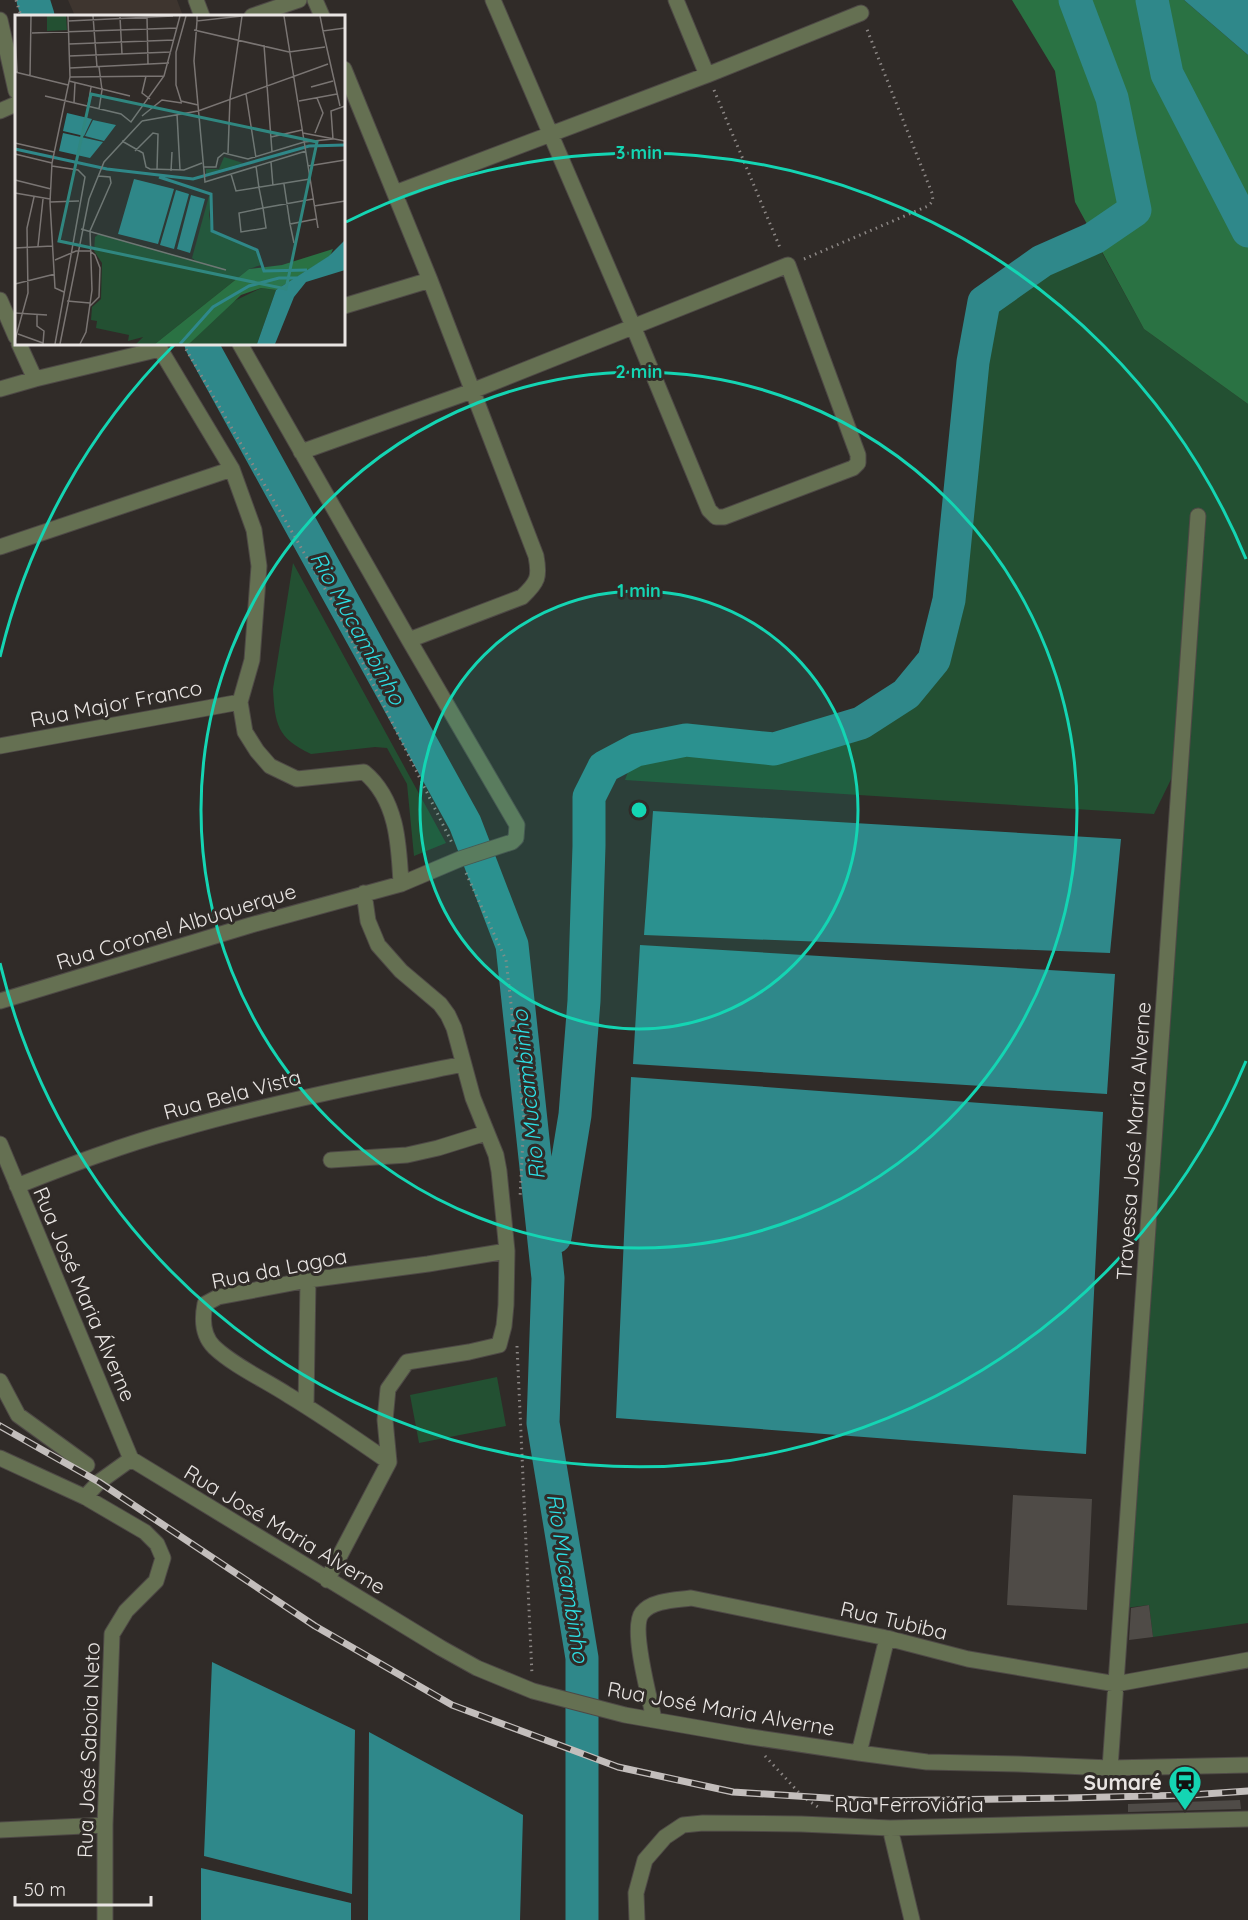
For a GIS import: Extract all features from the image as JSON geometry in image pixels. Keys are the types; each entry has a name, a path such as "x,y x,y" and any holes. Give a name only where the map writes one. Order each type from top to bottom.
{"street":[{"path":"196,0 202,15"},
{"path":"255,15 299,0"},
{"path":"315,0 322,15"},
{"path":"301,452 472,391 633,326 788,265 858,455 858,463 853,468 724,517 716,517 709,510 633,326 494,0"},
{"path":"676,0 707,75"},
{"path":"395,193 707,75 861,13"},
{"path":"0,20 15,87"},
{"path":"241,345 409,640 522,597 533,586 539,572 536,556 430,280 345,71"},
{"path":"0,111 15,104"},
{"path":"345,306 430,280"},
{"path":"0,300 15,335"},
{"path":"19,345 35,379"},
{"path":"0,389 159,346 232,469 254,530 259,566 252,660 240,702 244,732 257,752 270,766 297,779 364,772 374,780 393,814 401,884"},
{"path":"0,547 232,469"},
{"name":"Travessa José Maria Alverne","path":"1110,1768 1198,516"},
{"name":"Rua Coronel Albuquerque","path":"0,1001 401,884 467,856 512,842 517,835 517,825 409,640"},
{"name":"Rua Major Franco","path":"0,746 240,702"},
{"path":"327,1580 389,1462 385,1420 388,1389 407,1362 499,1345 506,1305 507,1251 500,1171 473,1098 454,1028 440,1004 401,971 378,945 368,921 364,893"},
{"name":"Rua Bela Vista","path":"17,1186 90,1157 176,1130 319,1094 463,1064"},
{"path":"331,1160 407,1155 438,1149 486,1133"},
{"name":"Rua José Maria Álverne","path":"0,1144 131,1459"},
{"name":"Rua da Lagoa","path":"389,1462 213,1346 205,1332 202,1318 205,1304 218,1297 308,1280 507,1251"},
{"path":"306,1406 308,1280"},
{"path":"0,1381 18,1415 87,1465"},
{"path":"0,1458 85,1497 99,1482 131,1459"},
{"name":"Rua José Maria Alverne","path":"131,1459 327,1580 477,1668 533,1692 625,1715 744,1736 927,1762 1110,1768 1248,1765"},
{"name":"Rua José Saboia Neto","path":"85,1497 146,1532 157,1544 163,1558 156,1581 126,1611 112,1634 105,1825 105,1920"},
{"name":"Rua Tubiba","path":"654,1719 637,1628 643,1612 662,1603 691,1598 887,1638 968,1659 1116,1684 1248,1660"},
{"path":"859,1753 887,1638"},
{"name":"Rua Ferroviária","path":"637,1920 636,1893 645,1860 664,1837 683,1825 747,1823 890,1828 1248,1820"},
{"path":"0,1830 105,1825"},
{"path":"890,1828 912,1920"}],"path":[{"path":"16,0 21,15"},
{"path":"707,75 788,265 928,206 933,201 932,193 861,13"},
{"path":"744,1736 778,1769 802,1797 848,1826"}],"shaded area":[{"path":"68,0 177,0 183,15 75,15"}],"green space":[{"path":"1012,0 1184,0 1248,55 1248,404 1144,329 1075,202 1055,71"},
{"path":"1094,238 1144,329 1248,404 1248,1623 1153,1637 1149,1605 1125,1608 1180,761 1154,814 625,780 636,750 686,740 774,749 861,723 906,694 934,660 949,600 973,362 984,302 1042,261"},
{"path":"293,563 446,843 414,856 407,784 387,748 375,747 311,754 291,742 280,729 275,712 273,689"},
{"path":"497,1377 506,1426 419,1443 410,1395"}],"water":[{"path":"1184,0 1248,0 1248,55"},
{"path":"653,811 1121,839 1110,953 644,935"},
{"path":"640,945 1115,974 1107,1094 633,1064"},
{"path":"631,1077 1103,1112 1086,1454 616,1418"},
{"path":"212,1662 355,1730 352,1894 204,1856"},
{"path":"369,1732 523,1815 520,1920 368,1920"},
{"path":"201,1868 351,1903 351,1920 201,1920"}],"building":[{"path":"1013,1495 1092,1499 1087,1610 1007,1605"},
{"path":"1149,1605 1153,1637 1129,1640 1131,1608"},
{"path":"1240,1800 1241,1809 1128,1812 1128,1804"}],"waterway":[{"name":"Rio Mucambinho","path":"33,0 38,15"},
{"path":"555,1237 575,1115 584,1001 589,797 604,767 636,750 686,740 774,749 861,723 906,694 934,660 949,600 973,362 984,302 1042,261 1094,238 1135,210 1112,98 1075,0"},
{"path":"1152,0 1167,74 1248,231"},
{"name":"Rio Mucambinho","path":"202,345 465,823 512,945 548,1278 543,1423 582,1658 582,1920"}],"railway":[{"path":"0,1426 99,1482 315,1626 452,1705 618,1767 733,1792 873,1801 1190,1795 1248,1791"}],"place":[{"name":"Sumaré","path":"1185,1811"}]}
